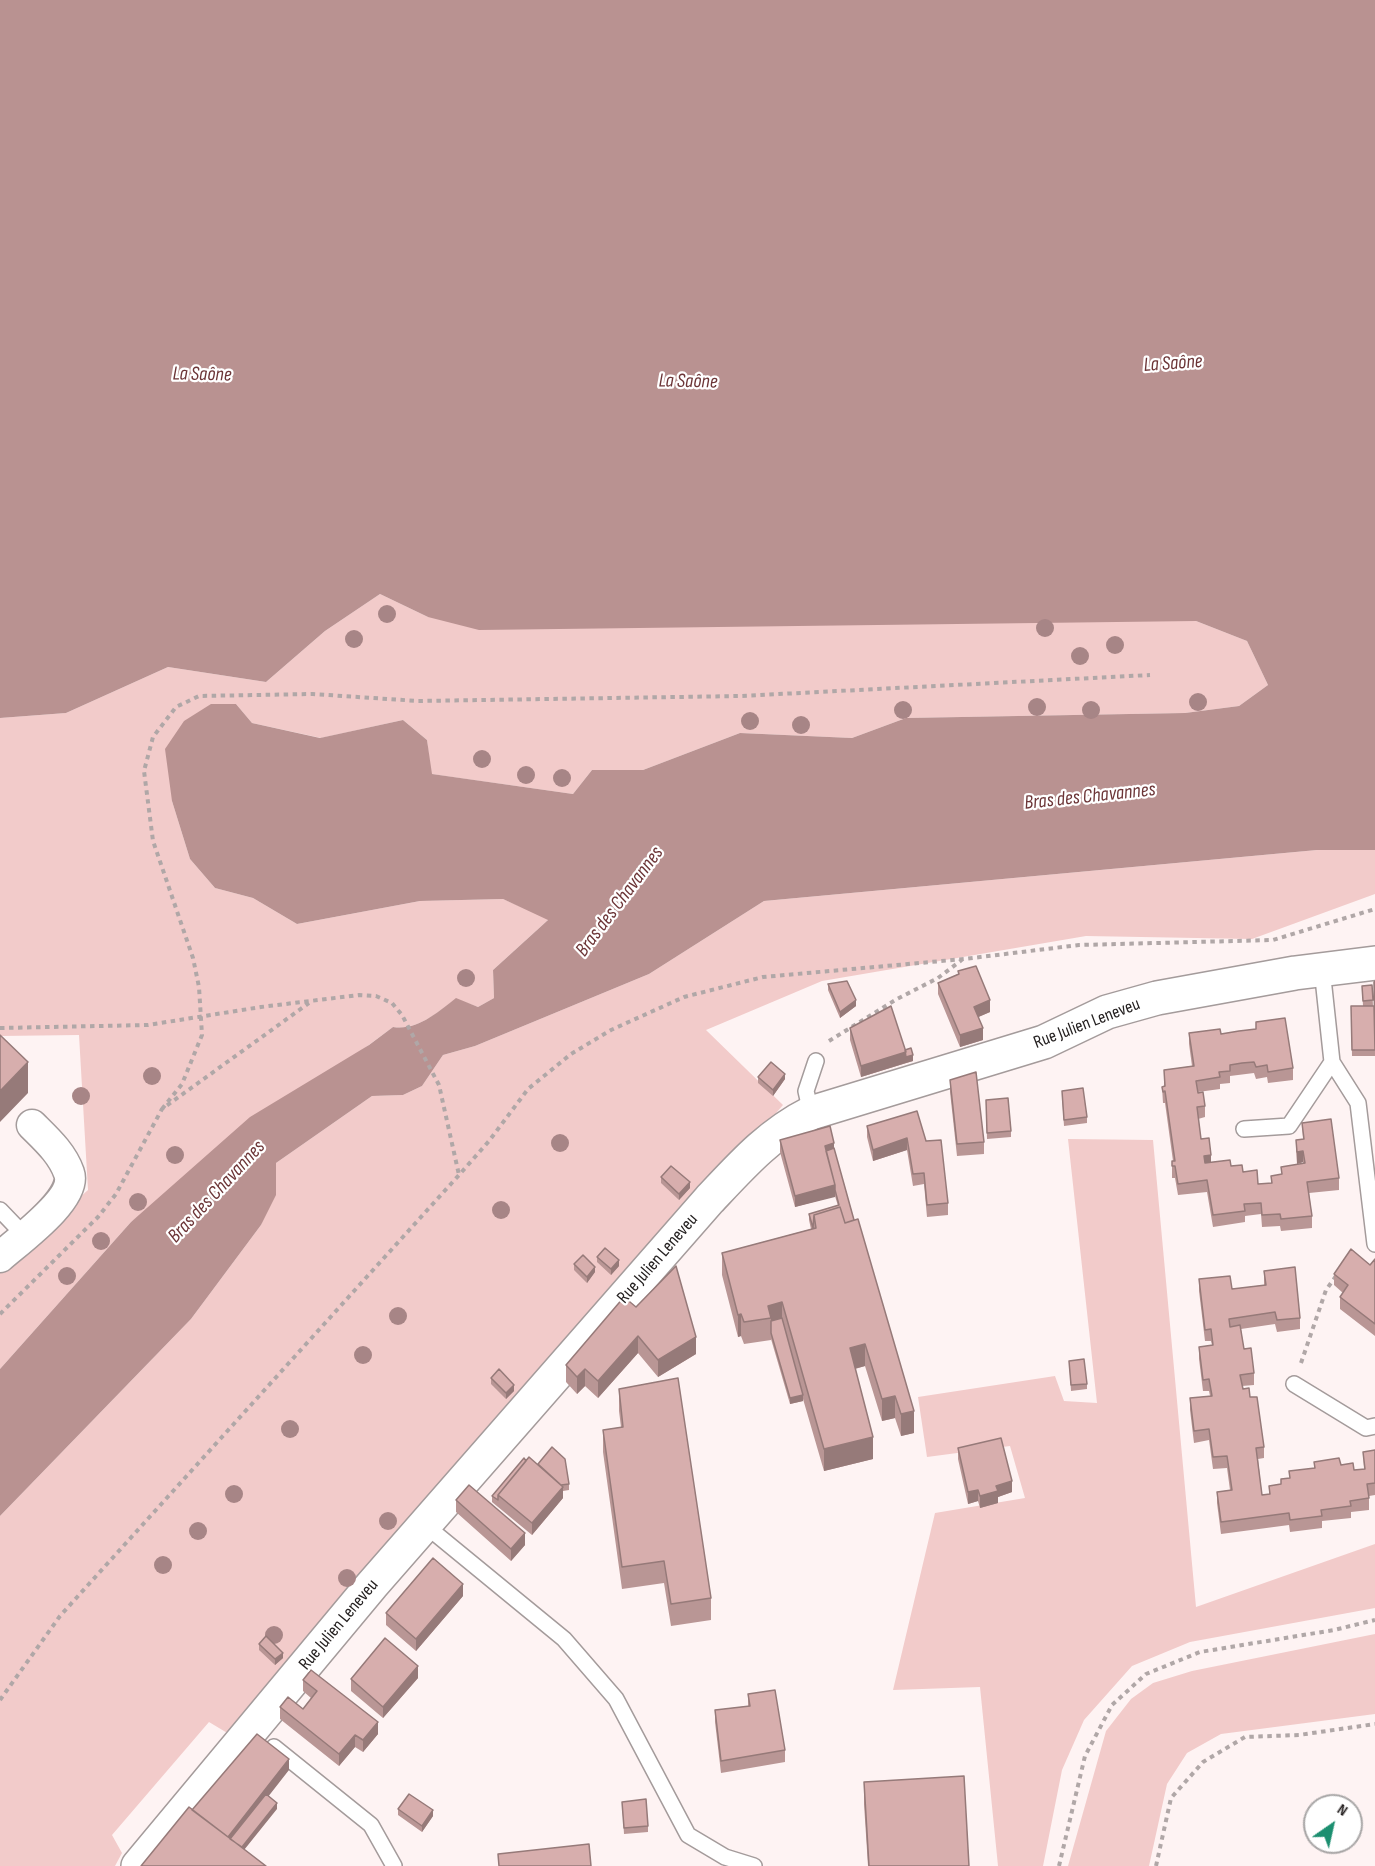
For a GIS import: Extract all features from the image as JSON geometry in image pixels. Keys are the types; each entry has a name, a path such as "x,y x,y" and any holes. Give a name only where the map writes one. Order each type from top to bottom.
{"street":[{"name":"Rue Julien Leneveu","path":"138,1866 425,1525 754,1151 783,1127 811,1113 1044,1042 1107,1012 1157,998 1322,969 1375,963"},
{"path":"0,1257 55,1208 68,1192 70,1175 60,1154 32,1125"}],"lane":[{"path":"1322,969 1332,1062 1358,1103 1375,1244"},
{"path":"811,1113 806,1091 816,1061"},
{"path":"1244,1129 1289,1126 1332,1062"},
{"path":"0,1210 24,1235"},
{"path":"1294,1384 1366,1428 1375,1426"},
{"path":"425,1525 564,1639 616,1699 688,1835 724,1857 754,1866"},
{"path":"251,1729 371,1825 394,1866"}],"path":[{"path":"0,1314 110,1202 162,1110 182,1084 195,1057 202,1035 199,987 194,958 153,841 144,771 153,737 176,707 199,696 313,694 418,701 741,696 1150,675"},
{"path":"0,1700 60,1616 459,1175 489,1141 528,1089 572,1054 611,1030 684,997 763,977 964,959 1078,945 1273,940 1375,909"},
{"path":"816,1061 832,1038 938,978 964,959"},
{"path":"0,1028 148,1025 310,1002 376,996 392,1003 402,1015 439,1085 459,1175"},
{"path":"162,1110 310,1002"},
{"path":"1294,1384 1326,1290 1351,1254 1375,1244"},
{"path":"1059,1866 1085,1756 1112,1705 1146,1674 1200,1652 1334,1630 1375,1620"},
{"path":"1156,1866 1171,1798 1203,1762 1245,1737 1299,1735 1375,1724"}],"shaded area":[{"path":"380,594 428,617 1196,621 1247,641 1268,685 1239,706 1185,713 906,718 852,738 740,733 643,770 592,770 573,794 431,774 427,740 403,720 321,738 252,723 236,704 172,801 190,859 215,888 253,898 297,924 420,901 503,899 549,919 493,970 494,998 478,1007 456,999 419,1023 393,1027 131,1222 0,1369 0,1269 88,1190 79,1035 0,1036 0,718 66,713 168,667 266,682 325,631"},
{"path":"1317,850 1375,850 1375,894 1252,939 1086,936 822,981 706,1030 783,1105 234,1737 209,1722 112,1835 122,1853 115,1866 0,1866 0,1516 191,1319 261,1225 276,1176 276,1163 372,1096 403,1095 422,1086 443,1055 475,1046 649,974 764,901"},
{"path":"1068,1139 1153,1140 1196,1607 1375,1544 1375,1608 1190,1642 1132,1666 1084,1720 1062,1770 1043,1866 998,1866 980,1687 893,1690 935,1513 1025,1498 1010,1446 927,1457 918,1397 1055,1376 1064,1401 1097,1403"},
{"path":"1375,1634 1375,1714 1221,1734 1187,1753 1167,1784 1149,1866 1068,1866 1106,1731 1131,1699 1153,1683 1192,1671"}],"water":[{"path":"0,0 1375,0 1375,850 1317,850 764,901 649,974 475,1046 443,1055 422,1086 403,1095 372,1096 276,1163 276,1195 261,1225 191,1319 0,1516 0,1369 131,1222 250,1117 369,1045 393,1027 419,1023 456,998 478,1007 494,998 493,970 548,920 503,899 420,901 297,924 253,898 215,888 190,859 172,801 165,749 184,721 211,704 236,704 252,723 320,738 403,720 427,740 432,774 573,794 592,770 643,770 740,733 852,738 906,718 1185,713 1239,706 1268,685 1247,641 1196,621 479,630 428,617 380,594 325,631 266,682 168,667 66,713 0,718"}],"building":[{"path":"976,966 990,1000 974,1007 983,1028 960,1035 938,983 959,974 958,971"},
{"path":"847,981 856,1000 840,1012 828,984"},
{"path":"1375,981 1375,1039 1374,982"},
{"path":"1372,985 1373,1000 1363,1001 1362,986"},
{"path":"891,1006 906,1052 861,1066 850,1028"},
{"path":"1351,1006 1374,1006 1375,1050 1352,1050"},
{"path":"1285,1018 1293,1068 1268,1072 1267,1065 1256,1067 1254,1062 1242,1063 1230,1065 1230,1071 1219,1072 1220,1077 1196,1081 1198,1093 1203,1092 1205,1106 1197,1107 1201,1139 1209,1138 1211,1155 1204,1156 1205,1163 1230,1160 1231,1166 1242,1165 1243,1172 1257,1170 1258,1184 1272,1183 1271,1176 1282,1174 1281,1167 1305,1163 1303,1151 1297,1152 1296,1140 1304,1139 1302,1123 1331,1119 1339,1178 1307,1182 1312,1216 1281,1219 1280,1214 1262,1215 1261,1203 1244,1204 1245,1211 1213,1215 1207,1180 1178,1184 1175,1166 1172,1166 1172,1161 1175,1161 1165,1091 1163,1092 1162,1087 1165,1086 1164,1070 1194,1066 1189,1033 1220,1029 1221,1034 1256,1029 1256,1022"},
{"path":"0,1035 28,1062 0,1091"},
{"path":"911,1048 913,1055 906,1057 905,1050"},
{"path":"771,1062 785,1074 773,1090 758,1077"},
{"path":"976,1072 984,1142 957,1144 950,1080"},
{"path":"1083,1088 1087,1117 1064,1120 1062,1091"},
{"path":"1008,1098 1011,1131 987,1133 986,1100"},
{"path":"917,1111 926,1141 941,1140 948,1203 927,1205 924,1173 913,1174 907,1138 873,1150 867,1126"},
{"path":"830,1126 834,1143 825,1146 835,1185 795,1196 780,1140"},
{"path":"834,1148 854,1220 845,1223 840,1207 814,1215 813,1228 809,1214 839,1205 826,1151"},
{"path":"671,1166 690,1182 679,1194 661,1177"},
{"path":"840,1207 845,1223 858,1219 914,1411 901,1414 895,1396 882,1399 865,1344 850,1348 873,1437 824,1449 782,1302 768,1306 771,1318 744,1322 741,1314 738,1315 722,1253 816,1228 814,1215"},
{"path":"605,1248 619,1260 611,1269 597,1257"},
{"path":"1351,1249 1370,1265 1375,1259 1375,1324 1340,1297 1348,1285 1334,1274"},
{"path":"583,1255 595,1267 587,1277 574,1264"},
{"path":"676,1266 696,1337 658,1360 638,1336 598,1381 585,1369 577,1377 566,1365 624,1297 636,1307"},
{"path":"1295,1267 1300,1318 1277,1320 1275,1312 1229,1319 1230,1327 1240,1325 1244,1349 1251,1348 1254,1373 1240,1375 1243,1389 1249,1388 1250,1397 1257,1397 1264,1447 1256,1448 1262,1495 1270,1494 1269,1486 1281,1484 1281,1479 1290,1478 1289,1471 1315,1468 1314,1462 1339,1458 1341,1465 1353,1463 1354,1470 1365,1469 1363,1452 1375,1450 1375,1483 1367,1484 1369,1498 1350,1501 1351,1506 1321,1510 1322,1516 1290,1520 1289,1513 1221,1522 1217,1492 1232,1490 1227,1456 1213,1457 1209,1429 1194,1431 1190,1398 1212,1396 1209,1379 1203,1380 1199,1347 1213,1345 1211,1329 1205,1330 1199,1279 1230,1276 1232,1289 1266,1285 1264,1271"},
{"path":"782,1318 803,1395 790,1398 771,1333 771,1321"},
{"path":"1084,1359 1087,1384 1071,1385 1069,1361"},
{"path":"499,1369 514,1385 506,1393 491,1378"},
{"path":"678,1378 711,1598 671,1604 664,1561 622,1567 603,1430 623,1427 619,1389"},
{"path":"1001,1438 1012,1481 996,1486 998,1491 980,1496 978,1490 968,1492 958,1448"},
{"path":"552,1447 565,1459 569,1484 561,1485 538,1464"},
{"path":"529,1457 563,1487 532,1523 498,1495"},
{"path":"524,1458 526,1461 498,1495 498,1500 492,1496"},
{"path":"469,1485 525,1533 511,1549 456,1500"},
{"path":"433,1558 463,1584 416,1639 386,1613"},
{"path":"266,1636 283,1653 275,1659 259,1644"},
{"path":"385,1638 418,1666 383,1707 351,1679"},
{"path":"311,1670 378,1722 363,1740 355,1735 339,1754 280,1707 288,1697 303,1709 317,1691 303,1680"},
{"path":"775,1690 785,1750 721,1761 715,1710 750,1706 748,1694"},
{"path":"257,1734 289,1759 228,1837 192,1810"},
{"path":"964,1776 969,1866 869,1866 864,1782"},
{"path":"266,1794 277,1803 242,1847 230,1839"},
{"path":"409,1794 433,1810 422,1826 398,1809"},
{"path":"646,1799 648,1826 624,1828 622,1802"},
{"path":"189,1807 266,1866 141,1866"},
{"path":"589,1844 591,1866 499,1866 498,1854"}],"water label":[{"name":"La Saône","path":"1173,364"},
{"name":"La Saône","path":"202,375"},
{"name":"La Saône","path":"688,382"},
{"name":"Bras des Chavannes","path":"1090,797"},
{"name":"Bras des Chavannes","path":"620,902"},
{"name":"Bras des Chavannes","path":"217,1192"}]}
